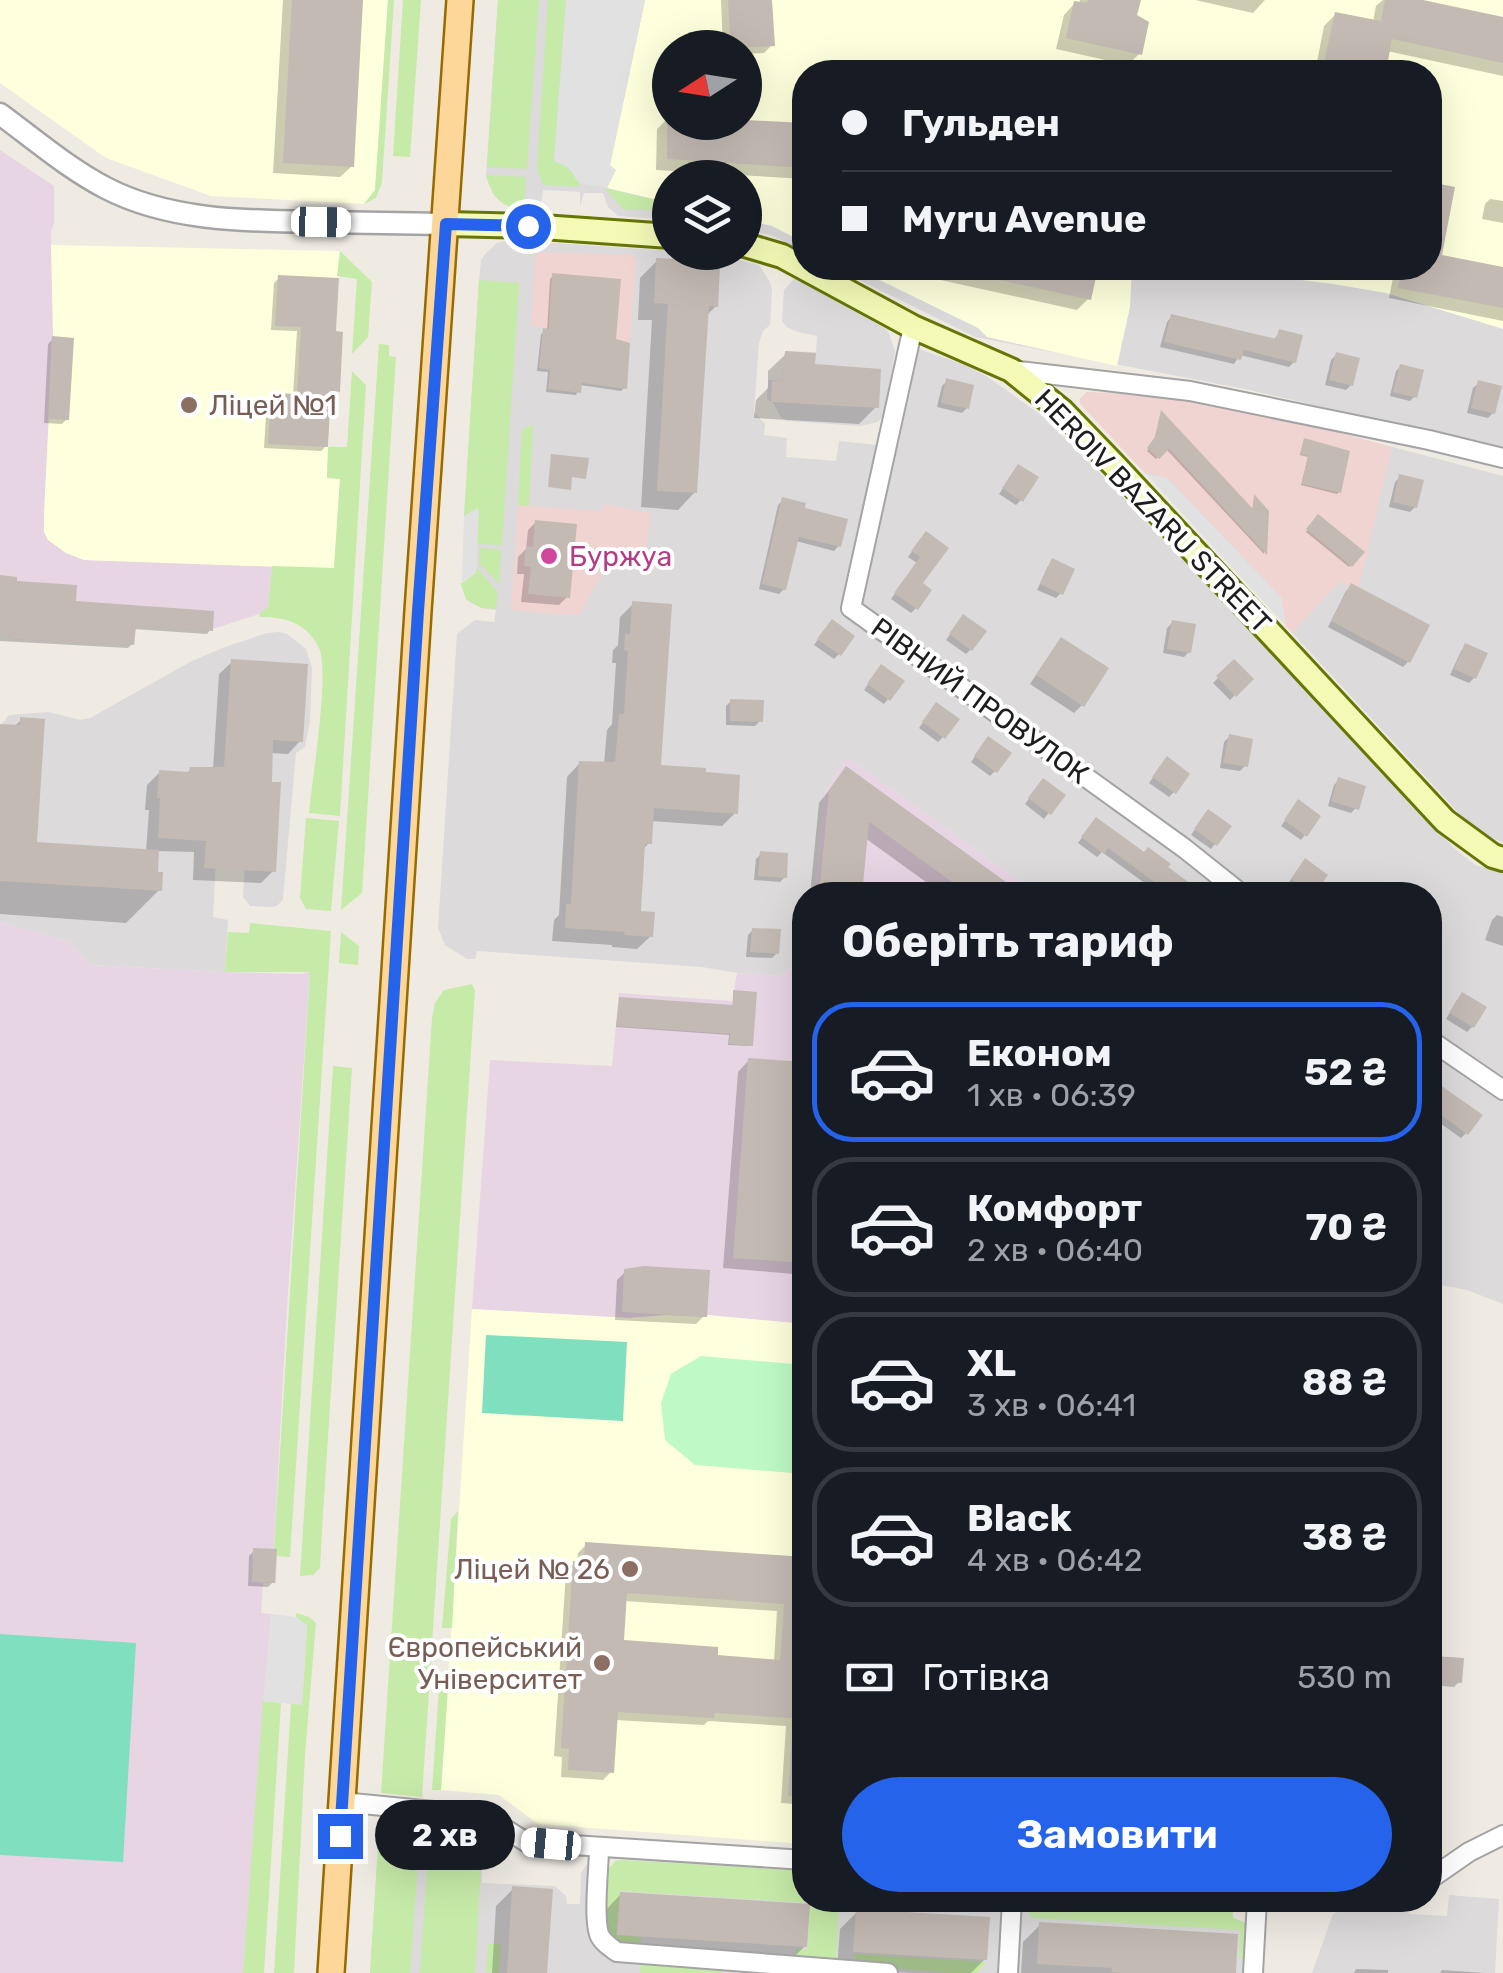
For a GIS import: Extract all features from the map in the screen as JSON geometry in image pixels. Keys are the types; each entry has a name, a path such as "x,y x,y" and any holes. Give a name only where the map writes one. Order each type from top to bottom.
{"main road":[{"path":"331,1973 460,0"},
{"path":"446,224 652,235"},
{"name":"HEROIV BAZARU STREET","path":"762,250 792,261"},
{"name":"HEROIV BAZARU STREET","path":"826,280 913,327 1011,370 1062,410 1445,821 1503,859"}],"street":[{"path":"0,114 110,190 174,211 274,221 446,224"},
{"name":"РІВНИЙ ПРОВУЛОК","path":"913,327 851,608 1226,882"},
{"path":"1011,370 1190,391 1503,458"},
{"path":"1442,1048 1503,1090"},
{"path":"342,1802 486,1816 526,1842 792,1859"},
{"path":"1442,1871 1503,1835"},
{"path":"599,1848 600,1936 617,1952 888,1973"},
{"path":"1008,1973 1011,1912"},
{"path":"1253,1973 1256,1912"}],"shaded area":[{"path":"0,0 388,0 375,190 364,204 211,196 106,158 0,83"},
{"path":"498,0 1503,0 1503,449 1250,390 975,337 859,280 1442,280 1442,60 792,60 792,246 762,233 762,160 652,160 652,219 618,216 608,207 603,193 584,193 580,206 580,192 543,190 541,206 536,211 513,209 500,201 486,175"},
{"path":"566,0 645,0 610,165 616,170 607,188 579,183 568,167 554,161"},
{"path":"645,0 1503,0 1503,329 1386,293 1302,280 1442,280 1442,60 792,60 792,236 762,224 762,160 652,160 652,199 607,188 615,170 610,165"},
{"path":"0,150 54,186 53,332 44,532 84,560 272,566 268,607 259,614 213,631 136,626 134,645 10,639 9,635 0,635"},
{"path":"509,240 652,250 652,270 762,270 772,290 770,325 759,343 754,412 765,424 764,435 787,438 786,457 836,461 839,441 898,447 919,349 985,375 1041,415 1113,486 1455,849 1475,865 1503,873 1503,1304 1442,1285 1442,882 1021,882 847,757 825,793 816,882 792,882 792,967 781,976 477,951 475,959 467,959 445,945 438,928 457,634 475,620 494,622 496,610 471,603 461,584 476,573 479,510 464,516 479,280 484,255 497,243"},
{"name":"Ліцей №1","path":"51,245 340,251 336,331 343,332 340,392 331,392 327,477 340,478 334,569 84,560 48,540 44,513 53,332"},
{"path":"538,252 631,255 636,260 630,343 595,333 531,326"},
{"path":"793,280 799,280 888,330 895,352 884,415 878,422 860,426 786,421 767,399 768,380 783,381 785,351 816,352 817,336 798,332 782,321 784,290"},
{"path":"880,280 1131,280 1130,307 1117,366 987,337 978,328"},
{"path":"1087,392 1216,405 1503,476 1503,842 1468,823 1286,626 1281,597 1145,473 1080,404"},
{"path":"1087,392 1164,395 1305,424 1392,447 1358,591 1340,582 1292,633 1286,626 1281,597 1168,478 1145,473 1080,404"},
{"path":"1145,473 1167,478 1281,597 1286,626"},
{"path":"605,504 651,513 643,568 605,568 580,614 511,610 518,505 601,511"},
{"path":"477,508 476,573 462,582 464,516"},
{"path":"279,632 306,649 312,668 310,721 305,747 296,753 283,899 277,906 250,906 243,897 245,862 216,860 213,917 228,920 225,972 91,965 67,941 0,922 0,726 9,715 49,712 80,720 90,718 192,661"},
{"path":"847,757 1021,882 816,882 825,793"},
{"path":"0,922 67,941 91,965 310,972 286,1323 274,1548 276,1583 263,1583 261,1613 271,1614 243,1973 0,1973"},
{"path":"792,967 792,1323 708,1315 629,1318 472,1309 490,1060 612,1066 619,993 732,1001 737,973 781,976"},
{"name":"Ліцей № 26","path":"472,1309 629,1318 707,1315 792,1323 792,1843 538,1824 499,1795 441,1790"},
{"path":"271,1614 296,1617 307,1625 302,1705 263,1701"},
{"path":"380,1815 421,1821 470,1835 482,1849 482,1883 555,1886 566,1896 567,1904 580,1904 581,1873 586,1865 609,1869 621,1860 792,1870 792,1912 1233,1912 1233,1918 1251,1925 1248,1973 370,1973"},
{"path":"1449,1895 1499,1899 1495,1973 1312,1973 1337,1912 1447,1916"}],"green space":[{"path":"388,0 394,0 382,182 376,198 364,204 375,190"},
{"path":"403,0 421,0 410,157 393,156"},
{"path":"498,0 539,0 527,169 487,167"},
{"path":"548,0 566,0 554,160 570,170 580,187 543,185 537,169"},
{"path":"486,175 526,177 524,210 499,200"},
{"path":"604,188 652,199 652,210 623,209"},
{"path":"340,251 372,282 368,337 352,354 357,279 337,276"},
{"path":"479,280 519,283 502,545 477,544 478,509 464,516"},
{"path":"379,344 389,345 389,356 396,357 362,893 341,910"},
{"path":"352,371 366,385 340,816 309,813 321,702 319,648 309,633 295,623 259,614 268,607 272,566 334,568 340,479 327,478 328,447 347,447"},
{"path":"533,425 529,506 518,505 522,429"},
{"path":"480,548 501,550 499,584 479,563"},
{"path":"476,567 498,592 496,609 482,608 466,599 461,584 476,573"},
{"path":"306,818 339,821 331,911 306,909 300,898"},
{"path":"250,923 331,931 290,1557 277,1556 274,1549 310,972 225,972 228,932 249,933"},
{"path":"341,932 359,946 358,965 339,963"},
{"path":"472,984 475,990 422,1797 381,1793 432,1018 435,1003 444,990"},
{"path":"333,1066 352,1068 320,1568 313,1575 300,1576"},
{"path":"486,1335 627,1342 623,1421 482,1413"},
{"path":"701,1356 792,1364 792,1473 695,1465 665,1440 661,1403 671,1374"},
{"path":"458,1511 452,1628 442,1628 451,1519"},
{"path":"296,1613 316,1623 294,1973 274,1973 291,1704 302,1704 307,1628"},
{"path":"0,1634 136,1643 123,1862 0,1855"},
{"path":"440,1673 449,1674 441,1790 432,1790"},
{"path":"263,1701 281,1703 264,1973 243,1973"},
{"path":"380,1815 421,1821 410,1973 370,1973"},
{"path":"430,1823 467,1834 482,1849 475,1973 420,1973"},
{"path":"615,1861 792,1870 792,1902 620,1891 616,1935 641,1937 640,1949 622,1947 605,1934 604,1875"},
{"path":"810,1912 838,1912 836,1963 796,1960 797,1949 808,1949"},
{"path":"1029,1912 1233,1912 1233,1918 1251,1925 1248,1973 1242,1973 1243,1959 1239,1958 1240,1930 1030,1918"},
{"path":"488,1944 501,1944 499,1973 486,1972"},
{"path":"853,1954 986,1962 977,1973 950,1973 860,1965"},
{"path":"641,1960 723,1965 722,1973 640,1973"}],"building":[{"path":"292,0 363,0 354,167 283,163"},
{"path":"728,0 772,0 775,46 762,47 762,30 730,30"},
{"path":"1141,0 1137,15 1149,22 1142,55 1066,38 1074,1"},
{"path":"1385,0 1423,0 1503,17 1503,63 1392,39 1388,60 1325,60 1335,12 1381,21"},
{"path":"762,121 792,122 792,167 762,165 762,160 667,159 667,140 762,140"},
{"path":"1442,184 1455,187 1442,255"},
{"path":"1442,255 1503,267 1503,308 1398,288 1400,280 1442,280"},
{"path":"655,270 720,270 718,307 709,306 697,493 657,491 668,304 654,303"},
{"path":"552,273 621,279 616,339 630,343 627,389 582,383 581,393 548,389 550,370 539,368 543,328 549,329"},
{"name":"Ліцей №1","path":"278,275 339,278 336,331 343,332 340,392 331,391 328,447 268,444 271,393 297,394 301,327 275,326"},
{"path":"1000,280 1095,280 1091,300"},
{"path":"1171,314 1276,339 1279,329 1303,335 1296,363 1244,350 1241,360 1164,342"},
{"path":"52,336 74,338 69,420 48,419"},
{"path":"785,351 816,353 815,364 881,369 879,408 771,402 772,381 783,381"},
{"path":"1336,352 1360,358 1353,386 1329,380"},
{"path":"1400,364 1424,370 1417,398 1393,392"},
{"path":"946,378 974,385 969,409 941,403"},
{"path":"1478,380 1502,386 1495,414 1471,408"},
{"path":"1161,410 1253,509 1254,494 1269,511 1267,555 1169,449 1159,459 1147,448 1155,437"},
{"path":"1304,438 1350,451 1341,493 1302,484 1308,456 1300,454"},
{"path":"551,454 589,458 586,479 572,477 571,490 548,487"},
{"path":"1018,464 1039,477 1023,502 1002,488"},
{"path":"1399,474 1424,480 1417,508 1393,502"},
{"path":"782,497 806,503 805,508 848,519 841,547 799,537 786,590 762,584"},
{"path":"1318,514 1365,552 1352,567 1306,529"},
{"name":"Буржуа","path":"535,520 577,524 570,598 528,594 531,567 524,566 526,546 533,547"},
{"path":"926,531 949,548 923,583 932,590 918,610 894,593 920,557 911,551"},
{"path":"1052,558 1075,569 1063,595 1040,584"},
{"path":"0,575 17,577 17,581 77,585 76,601 214,611 213,631 136,626 134,645 10,639 10,635 0,635"},
{"path":"1351,583 1430,625 1410,663 1331,621"},
{"path":"632,601 672,604 661,765 740,775 738,814 654,808 652,844 645,844 641,911 655,912 653,937 565,928 566,904 571,904 579,761 615,762 619,714 624,714 628,651 624,650 625,634 630,634"},
{"path":"963,614 987,631 972,651 949,634"},
{"path":"832,619 855,636 841,656 817,639"},
{"path":"1172,620 1196,624 1191,653 1167,649"},
{"path":"1061,637 1109,668 1084,707 1036,675"},
{"path":"1465,643 1488,653 1476,679 1454,669"},
{"path":"231,659 308,664 303,742 273,740 272,782 281,782 276,872 204,868 206,841 158,838 159,770 189,772 190,767 224,767"},
{"path":"1234,659 1254,679 1236,697 1216,676"},
{"path":"881,664 905,681 890,701 867,684"},
{"path":"730,699 764,700 763,722 730,721"},
{"path":"936,702 960,719 945,739 922,722"},
{"path":"20,717 45,719 37,842 159,850 162,891 0,881 0,724 20,725"},
{"path":"1229,734 1253,739 1248,767 1223,763"},
{"path":"988,736 1012,753 997,773 974,756"},
{"path":"1167,756 1190,774 1176,794 1152,777"},
{"path":"846,766 1006,882 952,882 869,822 863,882 820,882 829,790"},
{"path":"1338,777 1366,786 1359,810 1331,801"},
{"path":"1043,778 1066,795 1051,815 1028,798"},
{"path":"1298,799 1321,816 1307,837 1284,820"},
{"path":"1208,809 1232,826 1217,846 1194,829"},
{"path":"1096,817 1144,852 1148,847 1188,882 1154,882 1108,848 1104,854 1081,837"},
{"path":"760,851 788,853 787,878 758,876"},
{"path":"1305,858 1328,875 1323,882 1291,879"},
{"path":"752,928 781,929 779,954 750,952"},
{"path":"733,990 757,992 753,1046 729,1044 730,1034 616,1026 619,997 733,1005"},
{"path":"1462,992 1487,1007 1474,1028 1449,1013"},
{"path":"748,1058 792,1061 792,1262 733,1258"},
{"path":"1442,1086 1483,1115 1468,1135 1442,1116"},
{"path":"644,1266 710,1270 707,1317 622,1312 624,1269"},
{"path":"585,1542 792,1556 792,1718 618,1712 614,1773 568,1770 569,1749 561,1748 573,1561 584,1562","holes":["627,1593 784,1604 780,1660 718,1655 718,1647 624,1640"]},
{"path":"253,1548 277,1549 275,1583 252,1582"},
{"path":"1442,1657 1464,1658 1462,1683 1442,1682"},
{"path":"792,1737 792,1796 788,1796"},
{"path":"512,1886 553,1889 547,1973 507,1973"},
{"path":"620,1892 792,1903 792,1912 809,1912 807,1947 617,1935"},
{"path":"856,1912 990,1917 987,1960 853,1952"},
{"path":"1039,1922 1238,1934 1236,1973 1121,1973 1111,1972 1112,1968 1037,1964"}],"place":[{"name":"Ліцей №1","path":"189,405"},
{"name":"Буржуа","path":"549,556"},
{"name":"Ліцей № 26","path":"630,1569"},
{"name":"Європейський Університет","path":"602,1663"}],"route":[{"path":"340,1836 446,224 528,226"}]}
